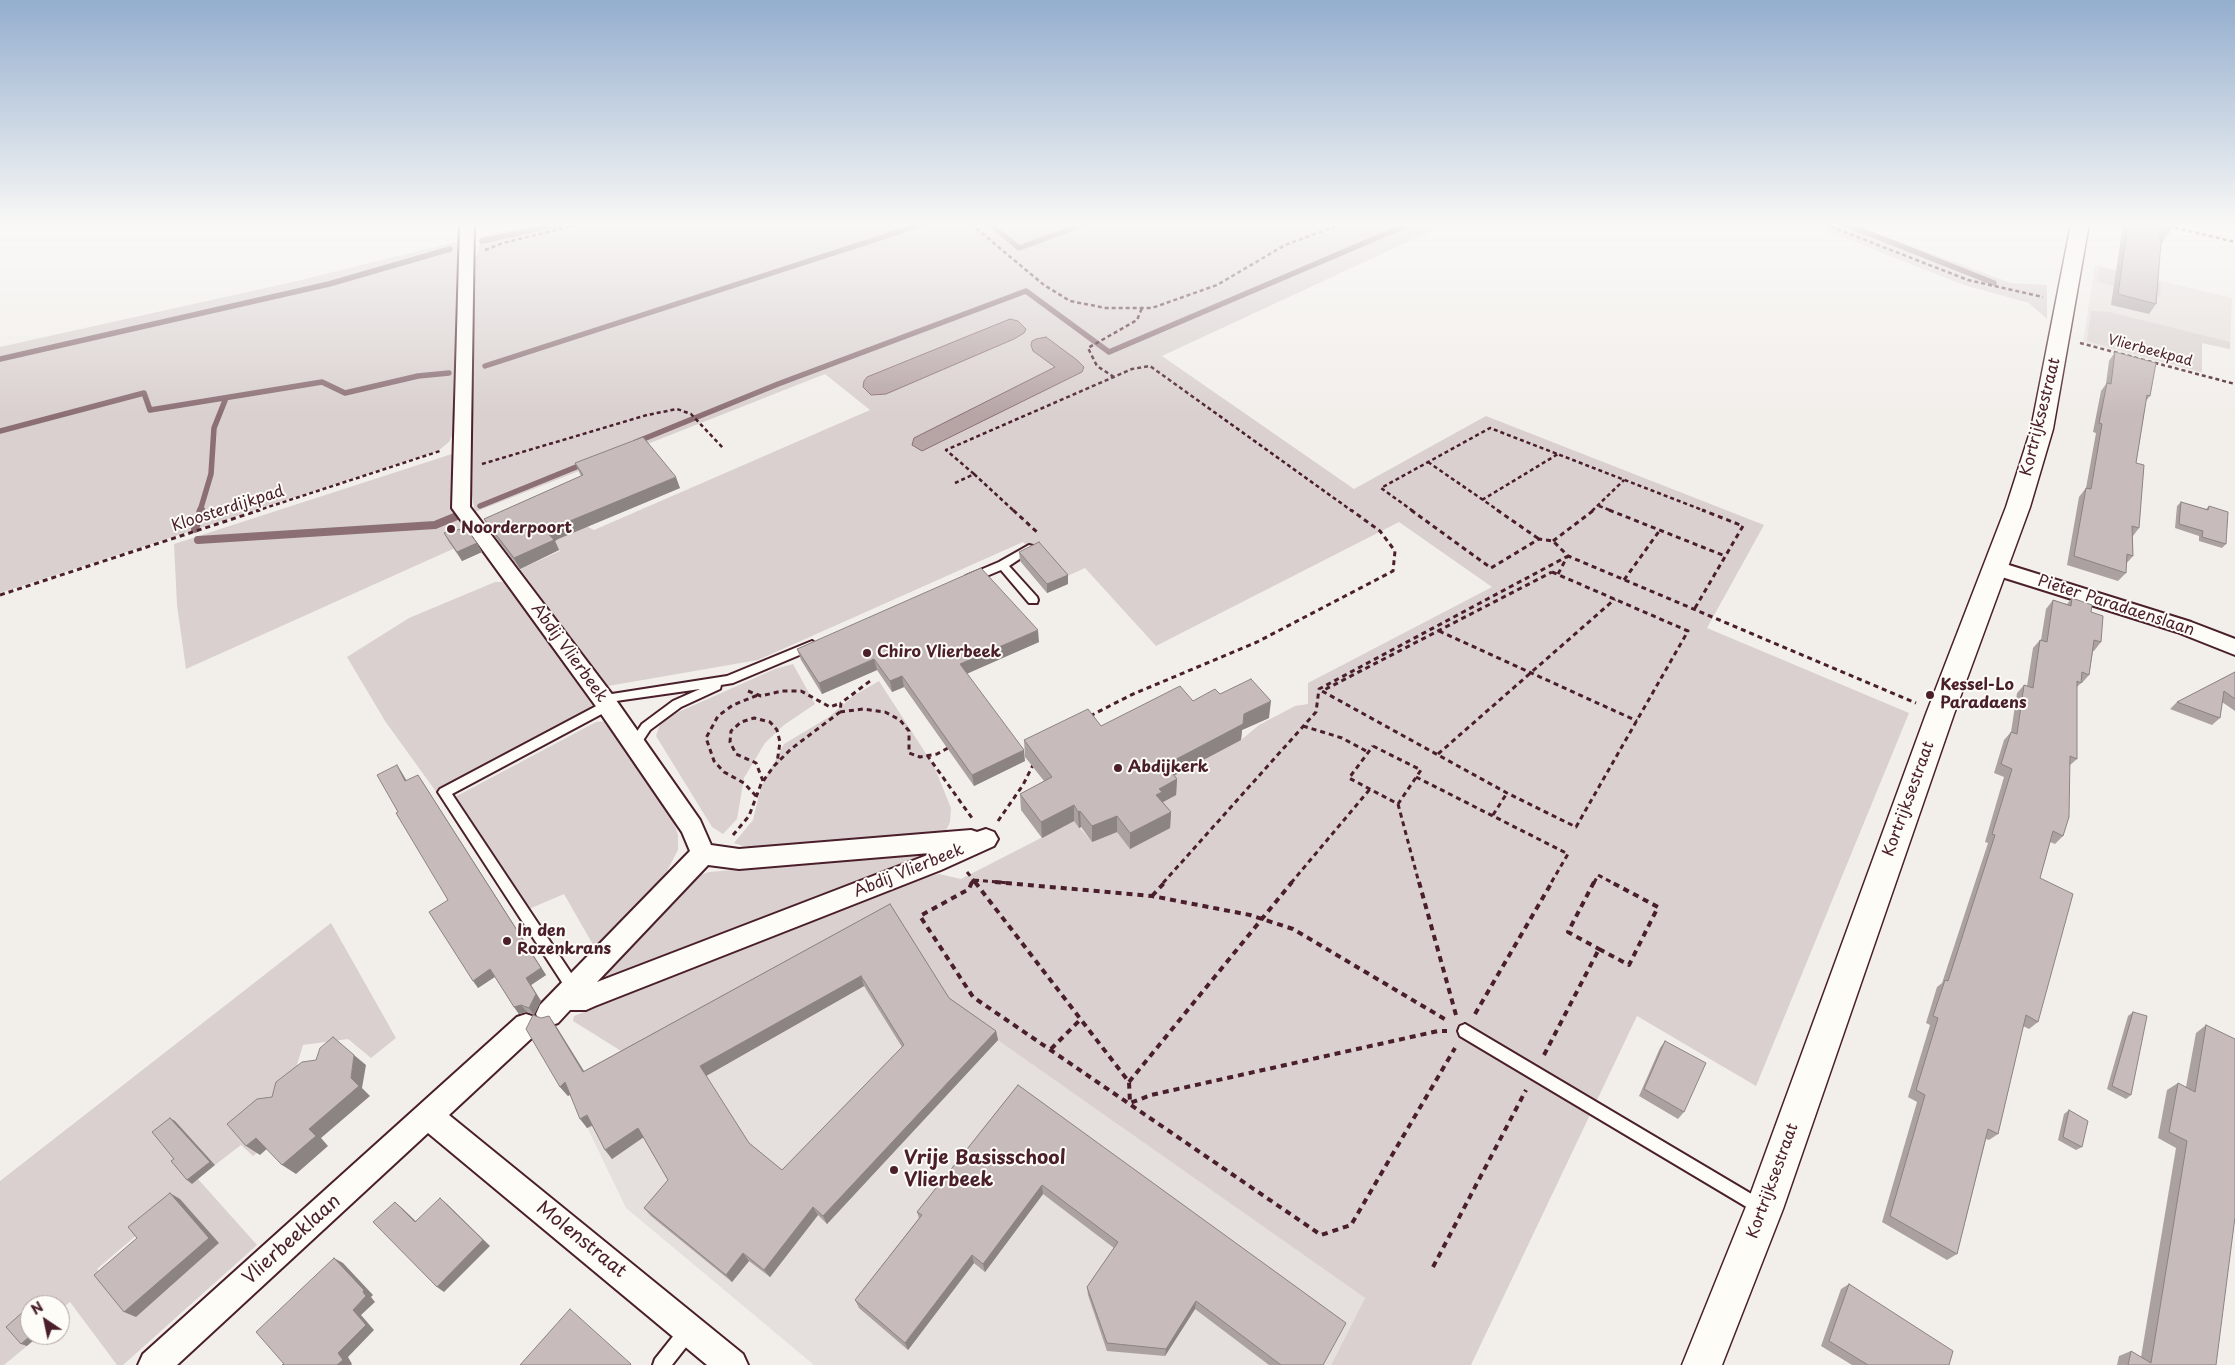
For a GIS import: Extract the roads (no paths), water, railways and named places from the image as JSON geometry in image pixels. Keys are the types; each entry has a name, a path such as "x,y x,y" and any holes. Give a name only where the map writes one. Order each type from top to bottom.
{"street":[{"name":"Abdij Vlierbeek","path":"465,288 461,508 605,702 692,827 703,854 739,859 986,839 933,863 586,998 553,1007"},
{"name":"Kortrijksestraat","path":"1702,1365 1764,1209 1940,714 2018,507 2042,429 2069,288"},
{"name":"Pieter Paradaenslaan","path":"1996,568 2184,627 2235,647"},
{"path":"429,1116 553,1007 703,854"},
{"name":"Molenstraat","path":"429,1116 732,1365"},
{"name":"Vlierbeeklaan","path":"154,1365 429,1116"}],"lane":[{"path":"959,583 1003,565 1029,548"},
{"path":"1003,565 1033,600"},
{"path":"634,745 646,727 677,704 826,639"},
{"path":"553,1007 444,792 605,702 729,680"},
{"path":"1465,1031 1536,1071 1764,1209"},
{"path":"661,1365 689,1330"}],"waterway":[{"path":"0,359 313,288"},
{"path":"485,366 727,288"},
{"path":"636,442 778,384 1026,291 1109,352 1260,288"},
{"path":"0,431 144,393 150,410 322,382 345,393 418,376 449,373"},
{"path":"200,511 211,474 214,428 226,398"},
{"path":"480,506 586,463"},
{"path":"195,529 201,510"},
{"path":"198,540 435,525 457,516"}],"place":[{"name":"Noorderpoort","path":"451,529"},
{"name":"Chiro Vlierbeek","path":"867,653"},
{"name":"Kessel-Lo Paradaens","path":"1930,695"},
{"name":"Abdijkerk","path":"1118,768"},
{"name":"In den Rozenkrans","path":"507,941"},
{"name":"Vrije Basisschool Vlierbeek","path":"894,1170"}]}
